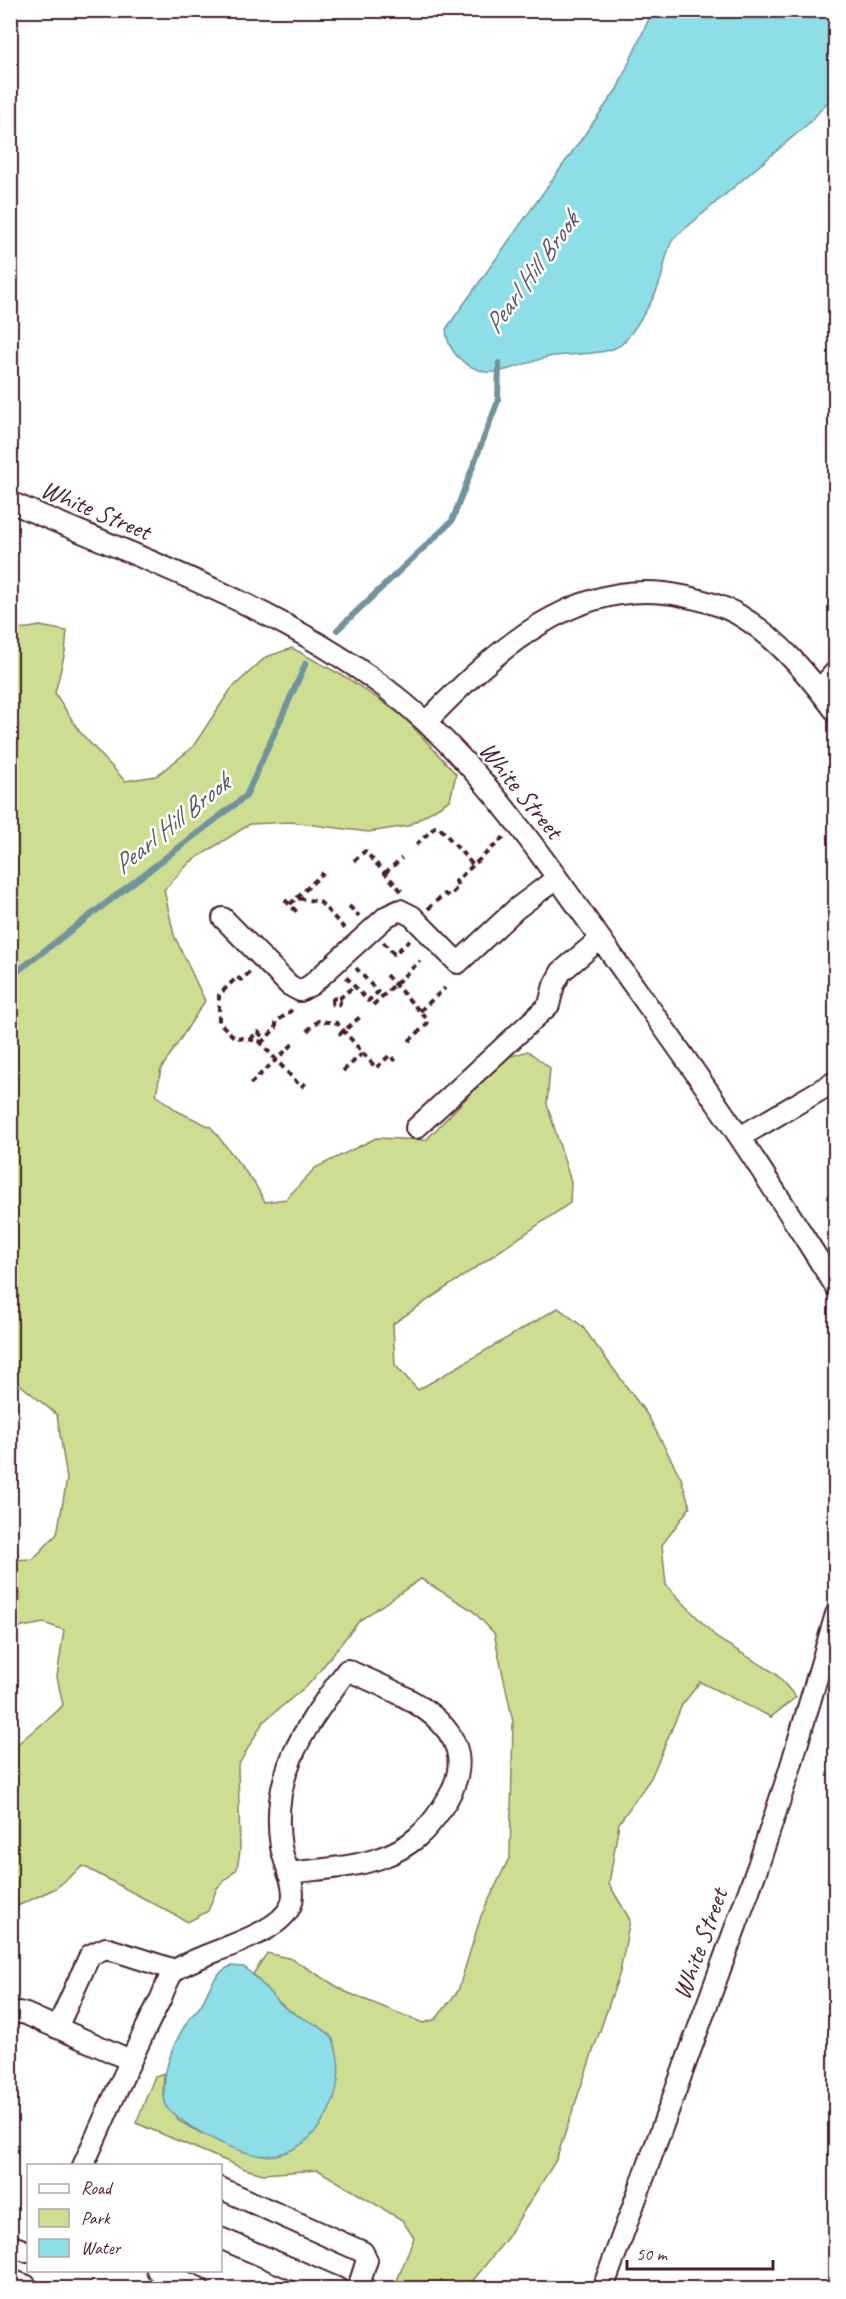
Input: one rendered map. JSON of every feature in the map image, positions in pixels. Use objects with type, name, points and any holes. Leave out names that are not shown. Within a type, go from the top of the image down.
[{"type":"main road","points":[[10,2283],[24,2289]]},
{"type":"street","name":"White Street","points":[[10,502],[233,598],[260,612],[342,658],[426,722],[462,758],[517,824],[557,878],[740,1137],[836,1287]]},
{"type":"street","points":[[426,722],[472,676],[534,627],[568,608],[604,595],[644,591],[707,602],[738,615],[763,632],[789,656],[836,712]]},
{"type":"street","points":[[819,690],[836,671]]},
{"type":"street","points":[[223,918],[289,985],[300,991],[311,985],[394,912],[406,912],[421,921],[458,963],[516,909],[557,878]]},
{"type":"street","points":[[416,1128],[549,1005],[554,985],[561,972],[600,939]]},
{"type":"street","points":[[740,1137],[836,1081]]},
{"type":"street","name":"White Street","points":[[603,2289],[758,1866],[789,1772],[836,1614]]},
{"type":"street","points":[[84,2164],[130,2061],[175,1970],[262,1931],[283,1916],[291,1904],[277,1811],[284,1775],[298,1743],[347,1670],[423,1706],[441,1722],[456,1745],[459,1769],[448,1798],[426,1831],[406,1847],[382,1857],[288,1874]]},
{"type":"street","points":[[57,2028],[90,1955],[99,1949],[106,1948],[175,1970]]},
{"type":"street","points":[[10,2016],[18,2012],[26,2014],[130,2061]]},
{"type":"street","points":[[222,2189],[363,2252],[368,2260],[358,2289]]},
{"type":"street","points":[[222,2239],[337,2289]]},
{"type":"street","points":[[10,2245],[27,2252]]},
{"type":"street","points":[[159,2272],[199,2289]]},
{"type":"path","points":[[378,937],[394,954],[444,894],[449,896],[458,887],[456,881],[517,824]]},
{"type":"path","points":[[416,845],[435,827],[440,828],[473,865]]},
{"type":"path","points":[[354,861],[365,851],[385,873],[421,921]]},
{"type":"path","points":[[385,873],[402,858]]},
{"type":"path","points":[[290,904],[323,873]]},
{"type":"path","points":[[297,898],[320,902],[358,943]]},
{"type":"path","points":[[285,900],[298,913]]},
{"type":"path","points":[[264,959],[241,980],[237,976],[219,995],[219,1022],[234,1038],[263,1041],[276,1028],[276,1022],[292,1010]]},
{"type":"path","points":[[373,1005],[420,961]]},
{"type":"path","points":[[340,971],[368,1001],[378,992],[350,962]]},
{"type":"path","points":[[386,975],[427,1019],[427,1024],[409,1041]]},
{"type":"path","points":[[339,999],[354,986]]},
{"type":"path","points":[[420,1011],[445,988]]},
{"type":"path","points":[[373,996],[377,1000]]},
{"type":"path","points":[[339,1035],[360,1017]]},
{"type":"path","points":[[307,1031],[318,1021],[337,1023],[376,1068],[390,1055],[394,1060],[398,1056]]},
{"type":"path","points":[[250,1040],[258,1032],[276,1060],[301,1087],[309,1080]]},
{"type":"path","points":[[250,1084],[292,1044]]},
{"type":"path","points":[[343,1071],[363,1053]]},
{"type":"green space","points":[[40,626],[67,631],[65,652],[55,693],[79,731],[125,781],[156,776],[192,748],[231,689],[266,657],[292,648],[347,678],[403,716],[456,774],[450,800],[408,826],[368,832],[291,822],[250,824],[190,862],[164,890],[174,935],[205,1001],[161,1069],[156,1095],[179,1112],[211,1127],[255,1184],[265,1202],[286,1199],[315,1168],[376,1138],[426,1140],[505,1058],[528,1051],[550,1068],[547,1104],[571,1182],[570,1203],[393,1324],[395,1365],[418,1390],[558,1308],[582,1326],[648,1416],[681,1478],[690,1507],[662,1545],[666,1585],[718,1639],[775,1673],[796,1697],[771,1717],[700,1682],[682,1705],[651,1778],[619,1823],[609,1884],[630,1920],[620,1972],[556,2160],[507,2238],[467,2288],[394,2288],[414,2238],[402,2220],[318,2170],[263,2174],[245,2169],[136,2123],[155,2076],[164,2073],[163,2094],[179,2121],[201,2133],[264,2156],[337,2085],[336,2052],[328,2034],[282,2005],[253,1974],[267,1953],[292,1959],[346,1992],[423,2023],[436,2019],[458,1991],[481,1916],[510,1856],[513,1722],[494,1633],[472,1610],[421,1579],[359,1621],[310,1683],[263,1722],[238,1766],[240,1851],[237,1869],[217,1888],[208,1911],[188,1922],[83,1866],[56,1888],[11,1909],[11,1751],[63,1705],[57,1677],[64,1630],[44,1623],[11,1629],[11,1621],[21,1598],[14,1573],[11,1572],[11,1560],[33,1559],[57,1534],[67,1479],[57,1415],[11,1377],[11,631]]},
{"type":"water","points":[[653,10],[835,11],[835,94],[808,124],[673,239],[656,293],[633,331],[618,347],[588,354],[548,357],[499,371],[478,370],[464,362],[453,351],[446,329],[617,89]]},
{"type":"water","points":[[231,1966],[244,1967],[283,2006],[327,2032],[336,2049],[338,2075],[336,2090],[324,2119],[304,2142],[276,2155],[263,2156],[233,2148],[187,2124],[166,2107],[164,2084],[168,2061],[177,2039],[201,2005],[216,1977]]},
{"type":"waterway","name":"Pearl Hill Brook","points":[[337,630],[452,521],[498,401],[499,363]]},
{"type":"waterway","name":"Pearl Hill Brook","points":[[10,977],[246,796],[306,663]]}]
